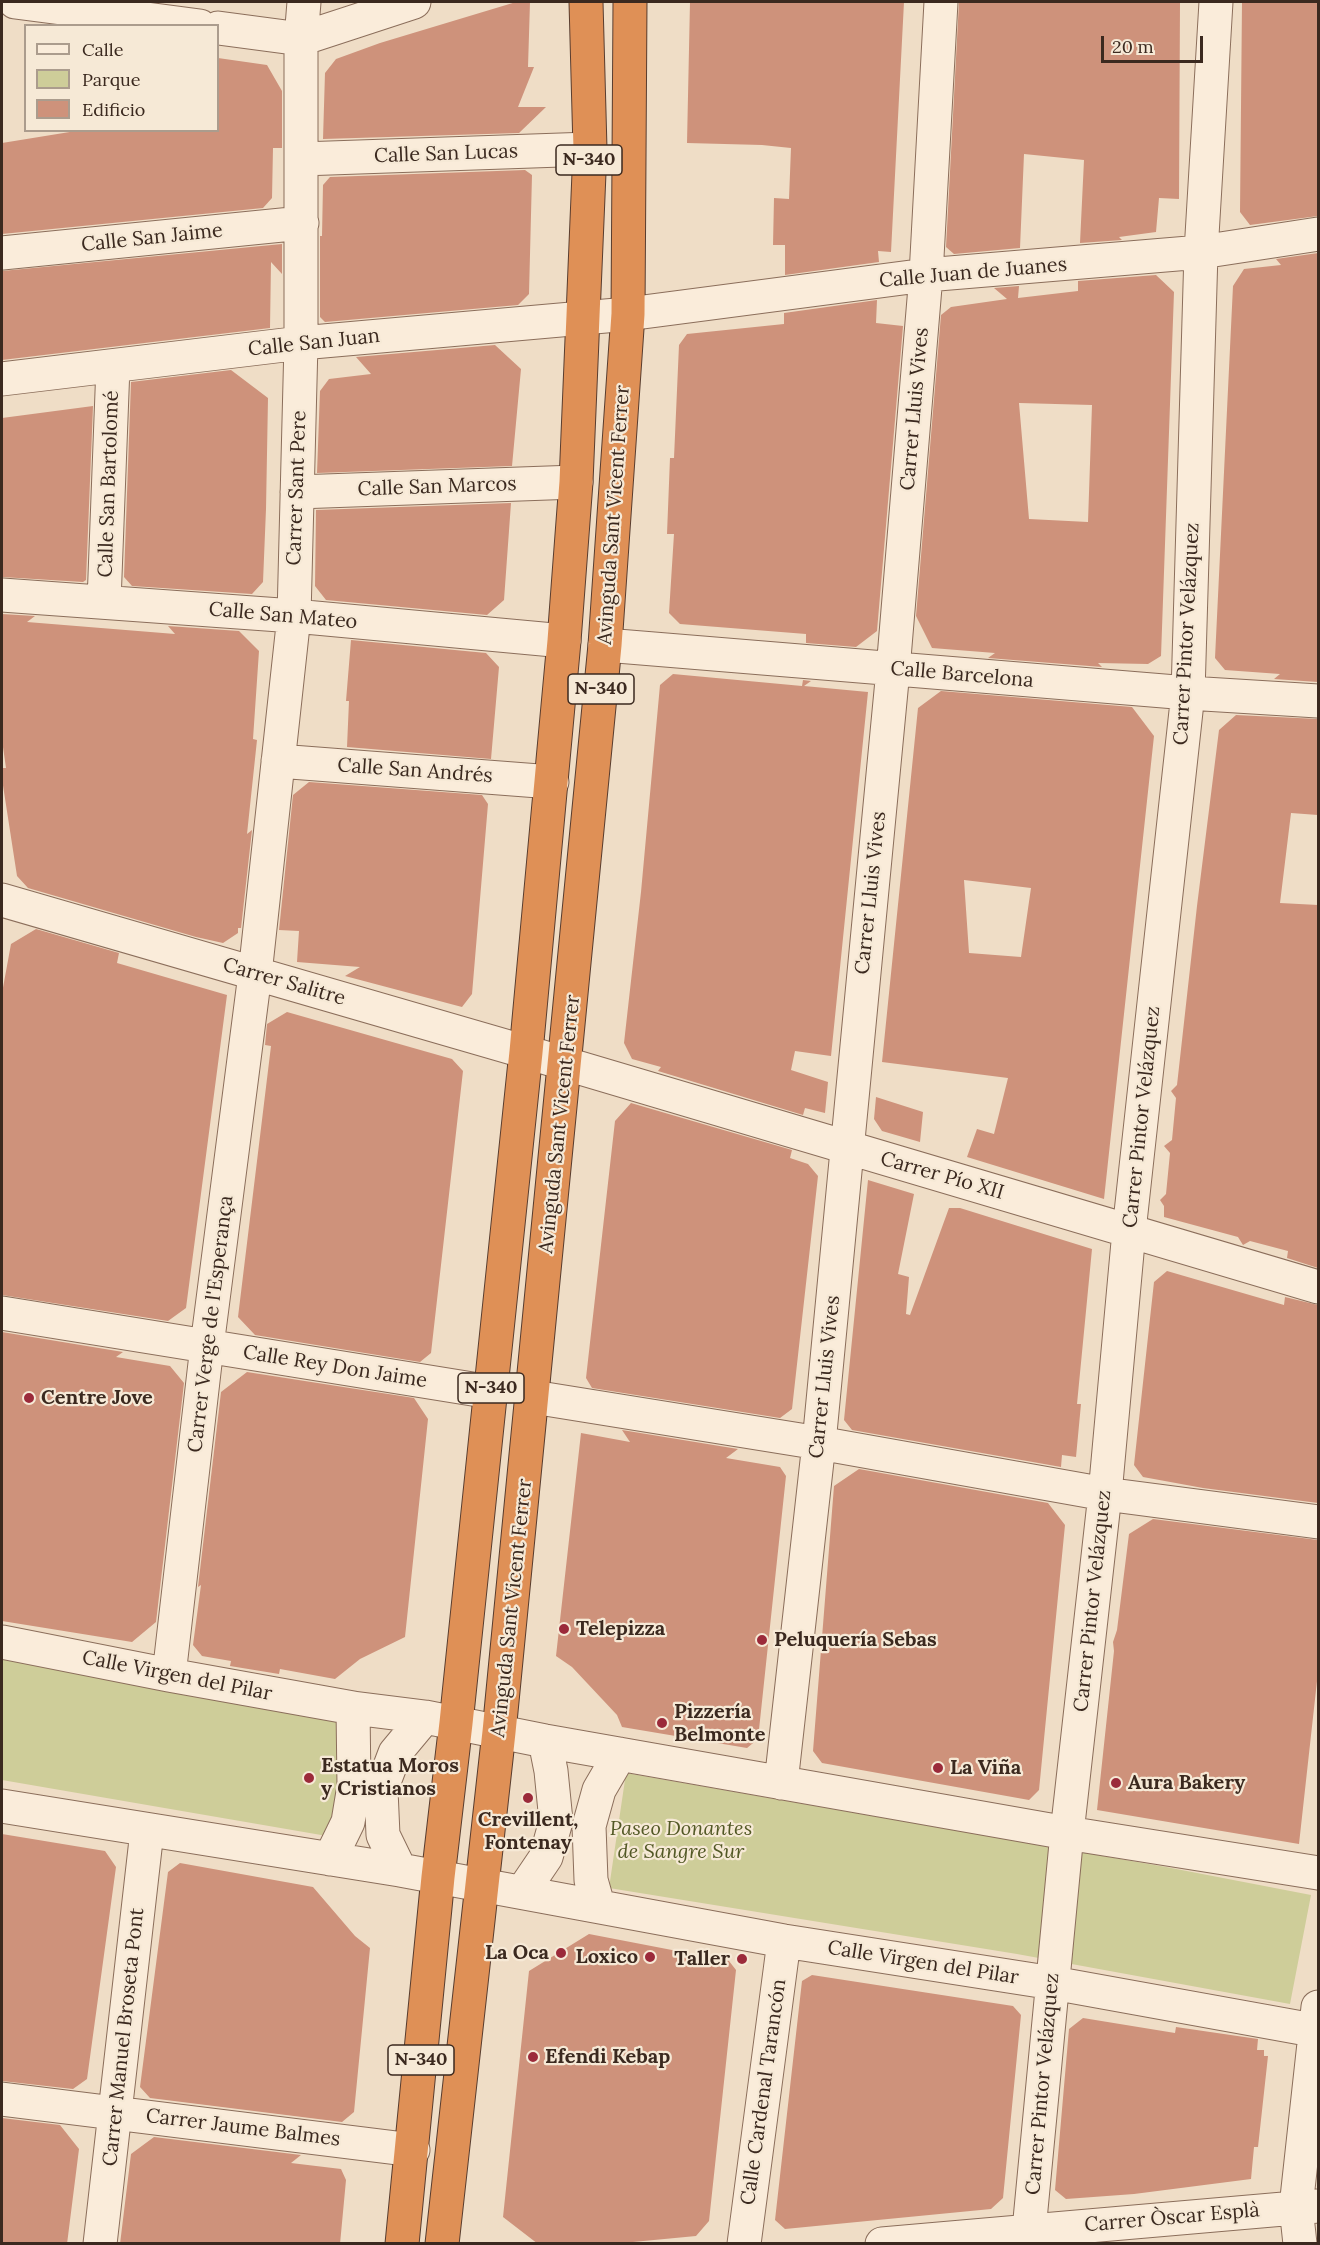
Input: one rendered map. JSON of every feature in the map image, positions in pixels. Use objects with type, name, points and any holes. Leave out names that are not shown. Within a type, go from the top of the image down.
[{"type":"highway","name":"Avinguda Sant Vicent Ferrer","points":[[402,2244],[438,1877],[441,1720],[491,1392],[526,1052],[564,641],[576,482],[590,149],[586,2]]},
{"type":"highway","name":"Avinguda Sant Vicent Ferrer","points":[[442,2244],[500,1732],[605,645],[628,314],[630,2]]},
{"type":"street","points":[[15,2],[185,24]]},
{"type":"street","name":"Carrer Sant Pere","points":[[255,974],[294,616],[301,343],[301,39],[304,2]]},
{"type":"street","points":[[219,28],[301,39],[414,2]]},
{"type":"street","name":"Carrer Lluis Vives","points":[[781,1783],[819,1443],[893,670],[926,275],[941,2]]},
{"type":"street","name":"Carrer Pintor Velázquez","points":[[1029,2230],[1067,1833],[1105,1494],[1130,1231],[1188,693],[1201,252],[1216,2]]},
{"type":"street","name":"Calle San Lucas","points":[[301,159],[590,149]]},
{"type":"street","name":"Calle San Jaime","points":[[2,253],[302,224]]},
{"type":"street","name":"Calle Juan de Juanes","points":[[628,314],[926,275],[1201,252],[1318,234]]},
{"type":"street","name":"Calle San Juan","points":[[2,379],[301,343],[628,314]]},
{"type":"street","name":"Calle San Bartolomé","points":[[104,602],[113,366]]},
{"type":"street","name":"Calle San Marcos","points":[[297,492],[576,482]]},
{"type":"street","name":"Calle San Mateo","points":[[2,595],[294,616],[564,641]]},
{"type":"street","name":"Calle Barcelona","points":[[605,645],[893,670],[1318,701]]},
{"type":"street","name":"Calle San Andrés","points":[[278,761],[552,782]]},
{"type":"street","name":"Carrer Salitre","points":[[2,900],[566,1064]]},
{"type":"street","name":"Carrer Verge de l'Esperança","points":[[169,1675],[207,1346],[255,974]]},
{"type":"street","name":"Carrer Pío XII","points":[[566,1064],[1318,1287]]},
{"type":"street","name":"Calle Rey Don Jaime","points":[[2,1313],[491,1392]]},
{"type":"street","points":[[533,1397],[819,1443],[1105,1494],[1318,1522]]},
{"type":"street","name":"Calle Virgen del Pilar","points":[[2,1642],[353,1708],[441,1720],[545,1741],[1067,1833],[1318,1873]]},
{"type":"street","points":[[330,1859],[348,1822],[354,1786],[353,1708]]},
{"type":"street","points":[[400,1870],[383,1835],[381,1790],[395,1753],[441,1720]]},
{"type":"street","points":[[523,1891],[546,1857],[556,1821],[551,1771],[545,1741]]},
{"type":"street","points":[[598,1905],[591,1880],[589,1826],[599,1790],[620,1754]]},
{"type":"street","name":"Calle Virgen del Pilar","points":[[2,1806],[523,1891],[784,1941],[1318,2025]]},
{"type":"street","name":"Carrer Manuel Broseta Pont","points":[[100,2244],[147,1831]]},
{"type":"street","name":"Calle Cardenal Tarancón","points":[[744,2244],[784,1941]]},
{"type":"street","points":[[1299,2244],[1307,2207],[1318,2025]]},
{"type":"street","name":"Carrer Jaume Balmes","points":[[2,2099],[413,2150]]},
{"type":"street","name":"Carrer Òscar Esplà","points":[[882,2244],[1307,2207]]},
{"type":"green space","points":[[2,1655],[348,1717],[339,1784],[327,1836],[2,1780]]},
{"type":"green space","name":"Paseo Donantes de Sangre Sur","points":[[626,1773],[1166,1867],[1311,1895],[1290,2004],[1017,1954],[609,1888]]},
{"type":"building","points":[[516,2],[530,2],[528,67],[534,67],[518,107],[546,107],[519,133],[323,139],[325,73],[336,59],[380,43]]},
{"type":"building","points":[[690,2],[904,2],[891,252],[878,251],[879,262],[785,275],[785,245],[773,245],[774,198],[789,199],[791,148],[687,143]]},
{"type":"building","points":[[959,2],[1180,2],[1179,199],[1159,198],[1156,232],[1119,237],[1122,240],[1080,243],[1084,160],[1024,154],[1020,248],[954,254],[946,247]]},
{"type":"building","points":[[1242,2],[1318,2],[1318,216],[1250,225],[1240,212]]},
{"type":"building","points":[[219,58],[267,65],[282,91],[282,148],[273,148],[272,198],[263,208],[2,234],[2,143],[70,132],[219,132]]},
{"type":"building","points":[[525,170],[532,175],[529,294],[518,305],[325,322],[320,317],[320,236],[322,236],[323,185],[330,177]]},
{"type":"building","points":[[282,244],[282,274],[271,262],[270,328],[2,360],[2,271]]},
{"type":"building","points":[[1318,253],[1318,682],[1274,679],[1280,674],[1225,670],[1215,658],[1233,286],[1244,269],[1281,265],[1276,259]]},
{"type":"building","points":[[1156,275],[1174,292],[1161,656],[1148,664],[1098,663],[1102,667],[988,658],[995,653],[932,648],[916,616],[941,315],[951,307],[1007,299],[994,288],[1019,286],[1018,298],[1078,291],[1078,281]],"holes":[[[1019,403],[1092,405],[1088,522],[1029,519]]]},
{"type":"building","points":[[877,300],[876,323],[903,326],[877,631],[856,647],[806,643],[806,634],[680,624],[669,613],[674,534],[667,534],[670,458],[674,458],[679,345],[687,334],[784,324],[784,313]]},
{"type":"building","points":[[495,345],[521,369],[512,466],[317,473],[320,391],[329,379],[371,374],[356,357]]},
{"type":"building","points":[[231,370],[268,398],[263,582],[252,594],[132,586],[124,577],[131,382]]},
{"type":"building","points":[[93,406],[86,580],[83,582],[2,577],[2,418]]},
{"type":"building","points":[[511,503],[504,600],[487,615],[326,600],[315,586],[316,510]]},
{"type":"building","points":[[2,614],[35,616],[27,622],[175,634],[168,626],[239,631],[259,651],[253,739],[257,740],[247,834],[252,830],[241,928],[238,928],[238,933],[223,943],[196,937],[28,888],[17,876],[2,779],[2,768],[6,768],[2,740]]},
{"type":"building","points":[[351,640],[486,653],[499,667],[491,759],[347,747],[349,701],[346,701]]},
{"type":"building","points":[[673,674],[802,686],[803,680],[811,681],[804,686],[868,692],[831,1056],[795,1051],[791,1070],[828,1082],[825,1113],[805,1108],[803,1115],[658,1071],[661,1067],[632,1059],[624,1043],[641,892],[660,685]]},
{"type":"building","points":[[941,691],[1132,707],[1154,736],[1104,1199],[967,1157],[977,1129],[994,1134],[1008,1078],[882,1062],[918,708]],"holes":[[[964,880],[1031,888],[1021,957],[969,953]]]},
{"type":"building","points":[[1236,715],[1318,719],[1318,815],[1291,813],[1280,903],[1318,905],[1318,1268],[1287,1258],[1288,1251],[1250,1241],[1243,1245],[1238,1237],[1164,1217],[1164,1206],[1160,1200],[1166,1194],[1170,1153],[1164,1146],[1172,1140],[1176,1098],[1171,1091],[1177,1085],[1219,730]]},
{"type":"building","points":[[309,782],[482,795],[488,804],[472,994],[462,1007],[345,976],[360,967],[297,962],[299,931],[279,930],[293,795]]},
{"type":"building","points":[[36,929],[119,953],[117,963],[227,995],[186,1308],[168,1321],[2,1295],[2,993],[11,944]]},
{"type":"building","points":[[287,1012],[452,1059],[463,1071],[431,1353],[420,1362],[255,1335],[238,1317],[271,1046],[265,1045],[267,1024]]},
{"type":"building","points":[[876,1097],[923,1112],[920,1142],[882,1131],[874,1119]]},
{"type":"building","points":[[631,1103],[792,1150],[790,1158],[808,1164],[818,1176],[792,1409],[780,1418],[592,1388],[586,1378],[615,1121]]},
{"type":"building","points":[[868,1180],[914,1194],[898,1274],[909,1277],[906,1314],[910,1315],[949,1208],[960,1208],[1092,1249],[1077,1404],[1081,1404],[1076,1457],[1062,1455],[1061,1467],[852,1430],[844,1420]]},
{"type":"building","points":[[1167,1271],[1284,1305],[1285,1297],[1318,1305],[1318,1503],[1203,1488],[1143,1477],[1134,1465],[1154,1282]]},
{"type":"building","points":[[2,1332],[123,1352],[116,1357],[170,1366],[184,1383],[156,1622],[132,1642],[2,1621]]},
{"type":"building","points":[[247,1372],[414,1398],[428,1419],[405,1637],[360,1659],[335,1679],[280,1669],[279,1674],[230,1666],[231,1661],[202,1656],[193,1645],[221,1392]]},
{"type":"building","points":[[622,1430],[738,1449],[726,1458],[780,1467],[786,1476],[758,1739],[747,1748],[622,1727],[617,1715],[572,1667],[556,1656],[581,1433],[630,1442]]},
{"type":"building","points":[[859,1469],[1048,1503],[1065,1525],[1039,1790],[1029,1800],[822,1763],[813,1751],[834,1486]]},
{"type":"building","points":[[1153,1519],[1318,1540],[1318,1672],[1299,1844],[1097,1810],[1114,1651],[1113,1642],[1117,1630],[1129,1534]]},
{"type":"building","points":[[2,1834],[105,1851],[116,1867],[87,2079],[73,2089],[2,2081]]},
{"type":"building","points":[[180,1863],[313,1887],[355,1936],[370,1948],[354,2112],[342,2122],[150,2098],[140,2087],[168,1872]]},
{"type":"building","points":[[589,1934],[729,1961],[736,1970],[709,2221],[696,2236],[612,2244],[538,2244],[503,2217],[529,1971]]},
{"type":"building","points":[[812,1975],[1013,2006],[1021,2015],[1003,2198],[991,2209],[785,2229],[775,2220],[802,1981]]},
{"type":"building","points":[[1083,2018],[1175,2033],[1176,2027],[1258,2039],[1257,2050],[1264,2050],[1264,2056],[1268,2056],[1258,2147],[1254,2147],[1251,2179],[1134,2194],[1066,2199],[1055,2190],[1069,2029]]},
{"type":"building","points":[[2,2118],[60,2125],[79,2149],[67,2244],[2,2244]]},
{"type":"building","points":[[154,2137],[301,2155],[291,2163],[341,2169],[346,2180],[340,2244],[120,2244],[131,2154]]},
{"type":"place","name":"Centre Jove","points":[[29,1398]]},
{"type":"place","name":"Telepizza","points":[[564,1629]]},
{"type":"place","name":"Peluquería Sebas","points":[[762,1640]]},
{"type":"place","name":"Pizzería Belmonte","points":[[662,1723]]},
{"type":"place","name":"La Viña","points":[[938,1768]]},
{"type":"place","name":"Estatua Moros y Cristianos","points":[[309,1778]]},
{"type":"place","name":"Aura Bakery","points":[[1116,1783]]},
{"type":"place","name":"Crevillent, Fontenay","points":[[528,1798]]},
{"type":"place","name":"La Oca","points":[[561,1953]]},
{"type":"place","name":"Loxico","points":[[650,1957]]},
{"type":"place","name":"Taller","points":[[742,1959]]},
{"type":"place","name":"Efendi Kebap","points":[[533,2057]]}]
